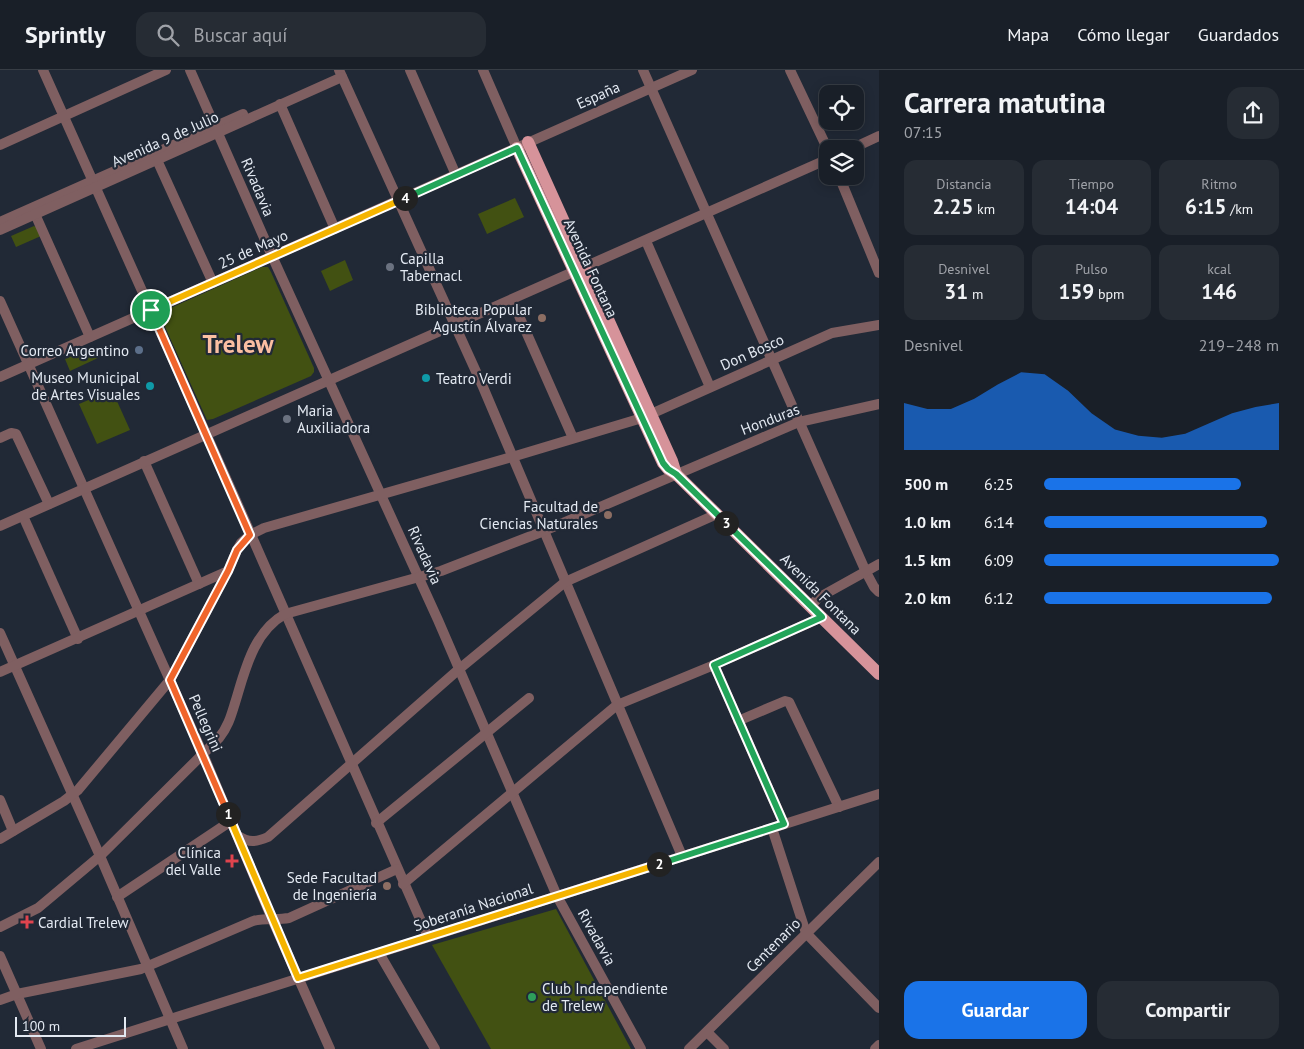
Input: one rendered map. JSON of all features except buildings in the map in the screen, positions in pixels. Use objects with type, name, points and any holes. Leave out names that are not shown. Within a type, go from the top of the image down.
[{"type":"main road","name":"Avenida Fontana","points":[[523,145],[646,416],[663,463],[879,674]]},
{"type":"street","points":[[44,70],[428,937]]},
{"type":"street","points":[[0,144],[166,70]]},
{"type":"street","name":"Rivadavia","points":[[190,70],[328,380],[382,494],[557,896],[641,1049]]},
{"type":"street","points":[[410,70],[456,175]]},
{"type":"street","name":"Avenida Fontana","points":[[483,70],[523,145]]},
{"type":"street","points":[[643,70],[866,572],[879,592]]},
{"type":"street","name":"España","points":[[523,145],[692,70]]},
{"type":"street","points":[[790,70],[823,140]]},
{"type":"street","points":[[341,72],[483,387],[682,856]]},
{"type":"street","name":"Avenida 9 de Julio","points":[[0,222],[217,129],[341,72]]},
{"type":"street","name":"Avenida 9 de Julio","points":[[0,230],[94,183],[157,160],[217,129],[280,104],[341,72]]},
{"type":"street","points":[[280,104],[335,228]]},
{"type":"street","points":[[864,143],[879,136]]},
{"type":"street","name":"25 de Mayo","points":[[0,377],[523,145]]},
{"type":"street","points":[[157,160],[213,283]]},
{"type":"street","points":[[0,526],[819,163]]},
{"type":"street","points":[[843,185],[879,273]]},
{"type":"street","points":[[35,214],[90,337]]},
{"type":"street","points":[[646,241],[710,387]]},
{"type":"street","points":[[512,300],[573,438]]},
{"type":"street","name":"Pellegrini","points":[[0,301],[203,754],[272,919],[330,1049]]},
{"type":"street","name":"Don Bosco","points":[[250,535],[264,528],[512,457],[646,416],[832,333],[879,325]]},
{"type":"street","name":"Honduras","points":[[285,614],[419,578],[544,531],[799,422],[879,404]]},
{"type":"street","points":[[0,438],[14,433],[18,436],[49,504]]},
{"type":"street","points":[[144,462],[199,584]]},
{"type":"street","points":[[238,836],[246,842],[268,837],[458,670],[565,582],[717,514]]},
{"type":"street","points":[[23,516],[78,639]]},
{"type":"street","points":[[0,839],[72,795],[170,680],[228,571],[237,550],[250,535]]},
{"type":"street","points":[[811,606],[818,598],[879,564]]},
{"type":"street","points":[[0,672],[228,571]]},
{"type":"street","points":[[0,927],[38,908],[100,856],[225,730],[246,666],[257,641],[268,626],[285,614]]},
{"type":"street","points":[[403,884],[617,705],[714,665],[822,617]]},
{"type":"street","points":[[0,633],[100,856],[183,1049]]},
{"type":"street","points":[[714,665],[784,824]]},
{"type":"street","points":[[376,823],[528,698]]},
{"type":"street","points":[[738,721],[785,701],[789,702],[839,807]]},
{"type":"street","name":"Soberanía Nacional","points":[[76,1049],[879,794]]},
{"type":"street","points":[[0,800],[13,831]]},
{"type":"street","points":[[117,897],[231,821]]},
{"type":"street","points":[[772,828],[806,933],[879,1008]]},
{"type":"street","name":"Centenario","points":[[689,1049],[879,862]]},
{"type":"street","points":[[0,1000],[17,994],[148,967],[253,921],[264,918],[289,918],[397,869]]},
{"type":"street","points":[[379,953],[435,1049]]},
{"type":"street","points":[[0,956],[41,1049]]},
{"type":"street","points":[[707,1032],[724,1049]]},
{"type":"street","points":[[875,1049],[879,1045]]},
{"type":"green space","points":[[515,198],[524,217],[487,234],[478,214]]},
{"type":"green space","points":[[34,226],[38,228],[41,236],[16,247],[11,236]]},
{"type":"green space","points":[[345,260],[353,280],[330,291],[321,271]]},
{"type":"green space","points":[[262,267],[268,267],[271,272],[314,368],[314,372],[311,376],[207,420],[161,318],[161,314]]},
{"type":"green space","points":[[93,347],[98,358],[70,371],[65,359]]},
{"type":"green space","points":[[112,390],[130,430],[97,444],[79,404]]},
{"type":"green space","name":"Club Independiente de Trelew","points":[[556,909],[631,1049],[491,1049],[432,945]]},
{"type":"place","name":"Capilla Tabernacl","points":[[390,267]]},
{"type":"place","name":"Biblioteca Popular Agustín Álvarez","points":[[542,318]]},
{"type":"place","name":"Correo Argentino","points":[[139,350]]},
{"type":"place","name":"Teatro Verdi","points":[[426,378]]},
{"type":"place","name":"Museo Municipal de Artes Visuales","points":[[150,386]]},
{"type":"place","name":"Maria Auxiliadora","points":[[287,419]]},
{"type":"place","name":"Facultad de Ciencias Naturales","points":[[608,515]]},
{"type":"place","name":"Clínica del Valle","points":[[232,861]]},
{"type":"place","name":"Sede Facultad de Ingeniería","points":[[387,886]]},
{"type":"place","name":"Cardial Trelew","points":[[27,922]]},
{"type":"place","name":"Club Independiente de Trelew","points":[[532,997]]},
{"type":"district","name":"Trelew","points":[[238,344]]},
{"type":"route","points":[[517,148],[663,463],[822,617],[714,665],[784,824],[298,978],[170,680],[228,571],[237,550],[241,543],[250,535],[151,310],[517,148]]}]
